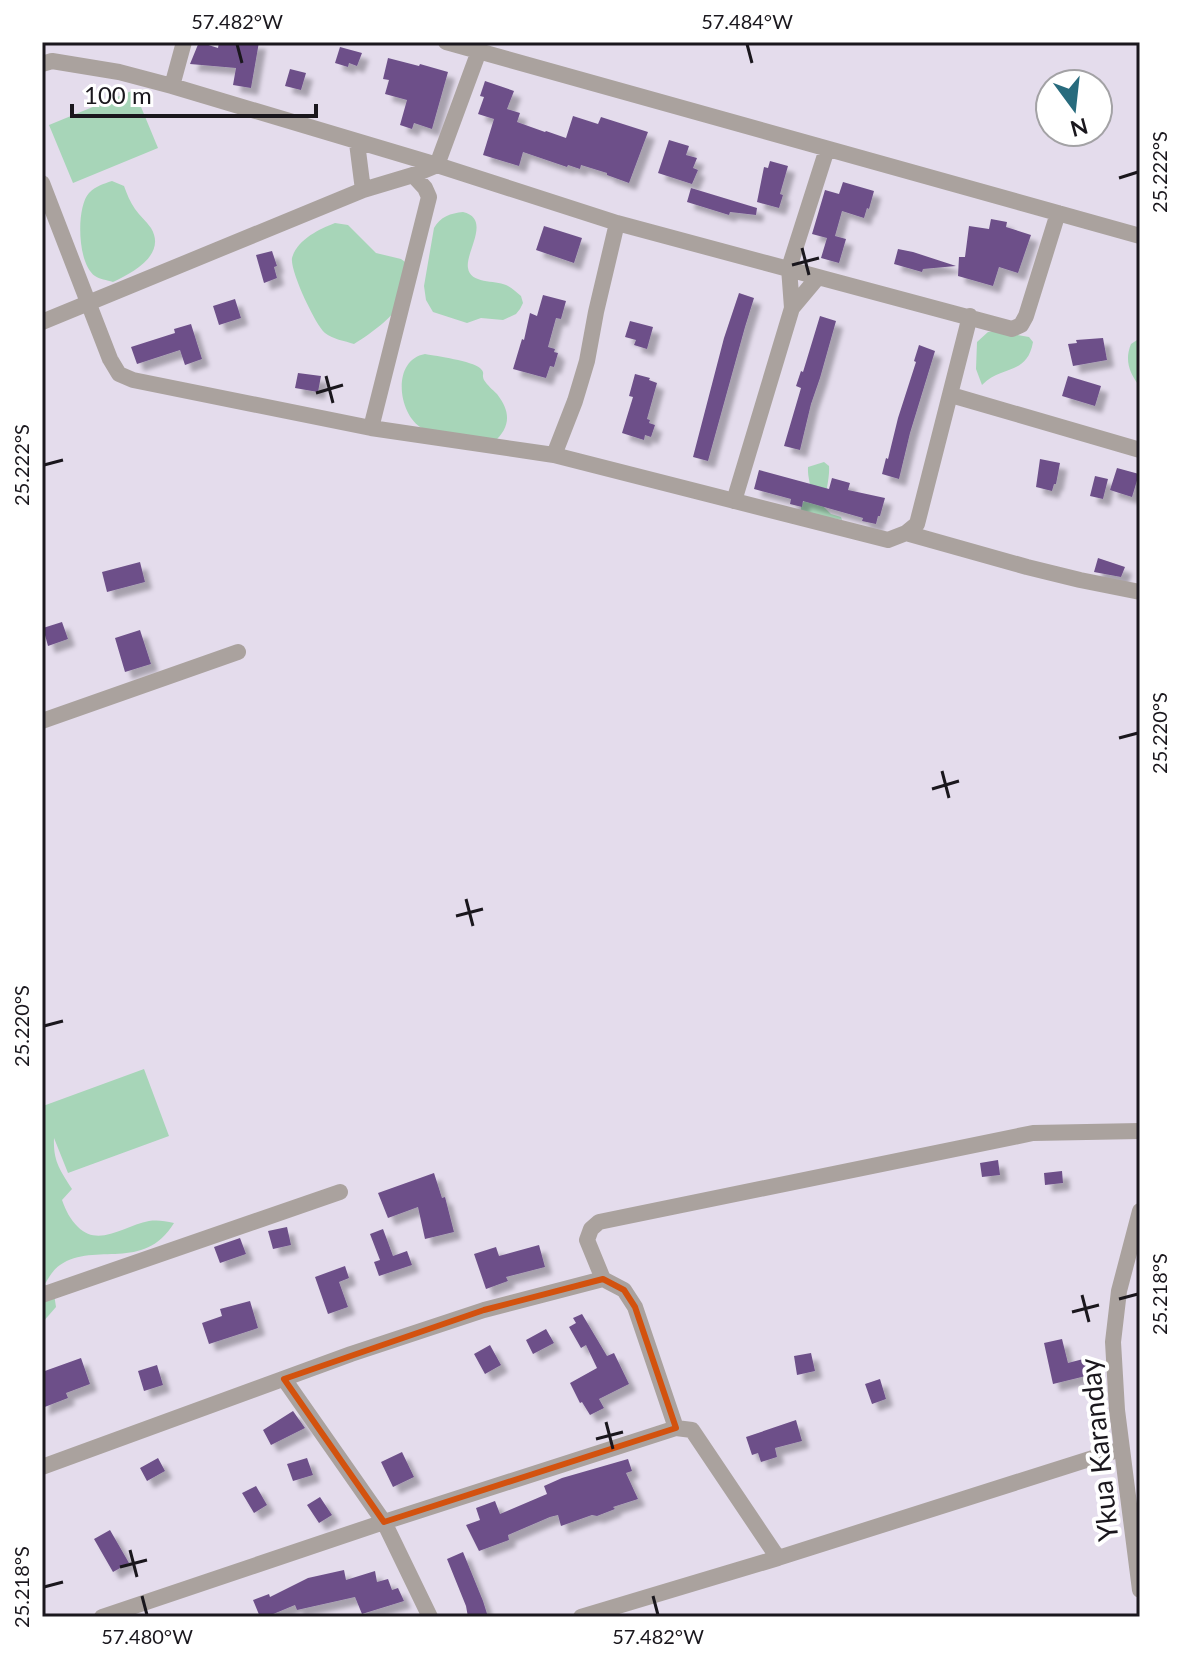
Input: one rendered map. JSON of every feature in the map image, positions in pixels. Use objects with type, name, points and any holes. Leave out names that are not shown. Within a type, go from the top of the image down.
[{"type":"street","points":[[172,86],[184,42]]},
{"type":"street","points":[[446,42],[1140,236]]},
{"type":"street","points":[[42,322],[363,190],[437,165],[479,51]]},
{"type":"street","points":[[45,58],[172,86],[437,165],[617,223],[1012,329],[1021,325],[1026,316],[1058,213]]},
{"type":"street","points":[[357,143],[363,190]]},
{"type":"street","points":[[734,501],[792,308],[789,268],[827,149]]},
{"type":"street","points":[[371,428],[429,197],[413,175]]},
{"type":"street","points":[[42,183],[110,359],[119,374],[133,380],[371,428],[554,455],[888,540],[906,533],[917,524],[970,316]]},
{"type":"street","points":[[554,455],[587,361],[617,223]]},
{"type":"street","points":[[792,308],[818,277]]},
{"type":"street","points":[[951,395],[1140,450]]},
{"type":"street","points":[[906,533],[1041,570],[1140,592]]},
{"type":"street","points":[[42,721],[238,652]]},
{"type":"street","points":[[676,1428],[635,1307],[624,1290],[603,1279],[587,1240],[591,1229],[599,1222],[1033,1133],[1140,1131]]},
{"type":"street","points":[[42,1295],[340,1192]]},
{"type":"street","name":"Ykua Karanday","points":[[1140,1211],[1119,1291],[1113,1342],[1121,1449],[1140,1590]]},
{"type":"street","points":[[42,1467],[351,1354],[484,1310],[603,1279]]},
{"type":"street","points":[[284,1379],[384,1522],[430,1617]]},
{"type":"street","points":[[102,1617],[676,1428],[692,1430],[778,1558]]},
{"type":"street","points":[[581,1617],[1121,1449]]},
{"type":"highlighted area","points":[[603,1279],[624,1290],[635,1307],[676,1428],[384,1522],[284,1379],[484,1310]]},
{"type":"green space","points":[[134,90],[158,148],[73,183],[49,125]]},
{"type":"green space","points":[[112,181],[124,186],[133,206],[155,238],[151,255],[145,262],[113,282],[97,277],[89,270],[80,235],[82,210],[89,193]]},
{"type":"green space","points":[[463,212],[476,221],[477,229],[468,261],[470,273],[478,279],[506,285],[521,296],[523,303],[520,309],[503,320],[481,318],[467,323],[433,312],[426,300],[424,286],[434,228],[446,216]]},
{"type":"green space","points":[[335,223],[348,225],[376,253],[401,259],[412,267],[407,293],[398,308],[354,344],[331,337],[321,328],[304,297],[292,265],[295,252],[304,241]]},
{"type":"green space","points":[[988,332],[1029,337],[1033,342],[1025,360],[982,385],[976,369],[977,342]]},
{"type":"green space","points":[[1140,338],[1140,387],[1131,372],[1128,356],[1131,344]]},
{"type":"green space","points":[[425,354],[462,361],[482,370],[484,380],[502,401],[507,413],[506,425],[493,443],[422,428],[414,421],[403,400],[403,377],[414,358]]},
{"type":"green space","points":[[824,462],[829,470],[824,507],[842,520],[801,512],[801,505],[810,490],[808,467]]},
{"type":"green space","points":[[144,1069],[169,1136],[68,1173],[54,1138],[58,1165],[72,1189],[62,1200],[75,1224],[86,1233],[95,1235],[149,1221],[174,1223],[162,1238],[148,1247],[134,1252],[74,1258],[60,1265],[45,1284],[54,1294],[56,1307],[42,1323],[43,1106]]},
{"type":"building","points":[[199,42],[218,48],[219,42],[259,42],[251,88],[233,85],[236,68],[190,64]]},
{"type":"building","points":[[340,47],[362,53],[357,66],[335,63]]},
{"type":"building","points":[[388,58],[448,72],[432,129],[414,123],[412,129],[400,125],[407,100],[385,94],[389,80],[383,79]]},
{"type":"building","points":[[290,69],[306,73],[301,90],[285,86]]},
{"type":"building","points":[[485,81],[514,91],[507,109],[520,113],[517,122],[545,132],[566,138],[573,116],[598,124],[601,117],[648,132],[629,183],[581,165],[580,169],[567,167],[523,152],[519,166],[483,155],[494,119],[478,114]]},
{"type":"building","points":[[669,140],[689,146],[686,155],[697,158],[693,168],[698,170],[692,184],[658,173]]},
{"type":"building","points":[[770,161],[788,166],[779,208],[757,202],[764,167],[768,168]]},
{"type":"building","points":[[843,182],[874,191],[864,218],[842,211],[835,236],[846,239],[839,263],[821,258],[827,238],[812,234],[825,190],[839,194]]},
{"type":"building","points":[[691,188],[757,208],[756,215],[730,212],[729,215],[687,202]]},
{"type":"building","points":[[991,219],[1007,222],[1006,227],[1031,235],[1018,273],[999,267],[993,286],[958,276],[959,257],[965,257],[969,226],[989,229]]},
{"type":"building","points":[[544,226],[582,238],[574,263],[536,250]]},
{"type":"building","points":[[898,249],[956,266],[923,269],[922,272],[894,264]]},
{"type":"building","points":[[272,251],[277,278],[264,283],[256,255]]},
{"type":"building","points":[[739,293],[754,298],[708,461],[693,457]]},
{"type":"building","points":[[543,295],[566,301],[561,319],[556,318],[548,347],[558,353],[554,367],[550,366],[546,378],[513,369],[530,313],[537,316]]},
{"type":"building","points":[[235,299],[241,318],[219,325],[213,306]]},
{"type":"building","points":[[820,316],[836,321],[800,450],[784,446],[801,388],[796,386]]},
{"type":"building","points":[[630,321],[653,327],[647,349],[634,345],[636,340],[625,337]]},
{"type":"building","points":[[191,324],[202,359],[185,365],[180,350],[137,364],[131,347],[175,333],[174,329]]},
{"type":"building","points":[[1103,338],[1107,360],[1073,366],[1068,344],[1077,343],[1076,340]]},
{"type":"building","points":[[919,345],[935,351],[899,479],[882,474]]},
{"type":"building","points":[[298,373],[321,376],[318,392],[295,388]]},
{"type":"building","points":[[635,374],[657,383],[647,419],[655,425],[651,437],[645,435],[644,440],[622,433],[633,397],[629,396]]},
{"type":"building","points":[[1068,376],[1101,386],[1095,406],[1062,396]]},
{"type":"building","points":[[1040,459],[1060,463],[1052,491],[1036,487]]},
{"type":"building","points":[[1117,468],[1139,474],[1132,497],[1110,490]]},
{"type":"building","points":[[759,470],[829,489],[832,478],[850,483],[848,490],[885,498],[880,516],[876,524],[803,501],[802,507],[790,504],[791,499],[754,489]]},
{"type":"building","points":[[1095,476],[1108,479],[1103,499],[1090,496]]},
{"type":"building","points":[[1098,558],[1125,567],[1121,577],[1094,572]]},
{"type":"building","points":[[140,562],[145,582],[107,592],[102,572]]},
{"type":"building","points":[[62,622],[68,639],[48,646],[43,628]]},
{"type":"building","points":[[140,630],[151,664],[125,672],[115,638]]},
{"type":"building","points":[[998,1160],[1000,1175],[982,1177],[980,1163]]},
{"type":"building","points":[[1062,1171],[1063,1183],[1045,1185],[1044,1173]]},
{"type":"building","points":[[434,1173],[442,1198],[445,1197],[454,1232],[425,1239],[418,1207],[388,1218],[378,1193]]},
{"type":"building","points":[[287,1227],[291,1245],[273,1249],[268,1231]]},
{"type":"building","points":[[383,1229],[393,1256],[407,1251],[412,1265],[379,1276],[374,1262],[380,1260],[370,1234]]},
{"type":"building","points":[[240,1238],[246,1254],[220,1263],[214,1247]]},
{"type":"building","points":[[539,1245],[545,1267],[506,1277],[508,1281],[486,1289],[474,1254],[496,1247],[499,1256]]},
{"type":"building","points":[[345,1266],[349,1278],[339,1282],[348,1307],[328,1314],[315,1277]]},
{"type":"building","points":[[250,1301],[258,1328],[209,1344],[202,1323],[222,1316],[220,1309]]},
{"type":"building","points":[[582,1314],[607,1356],[614,1353],[629,1384],[599,1399],[604,1408],[590,1415],[570,1383],[597,1368],[586,1345],[581,1348],[569,1327],[576,1323],[573,1318]]},
{"type":"building","points":[[546,1329],[554,1343],[533,1354],[526,1340]]},
{"type":"building","points":[[1062,1339],[1068,1363],[1087,1358],[1090,1375],[1053,1384],[1044,1343]]},
{"type":"building","points":[[490,1345],[501,1365],[485,1374],[474,1354]]},
{"type":"building","points":[[811,1353],[815,1371],[797,1375],[794,1356]]},
{"type":"building","points":[[81,1358],[90,1384],[66,1393],[68,1398],[42,1408],[42,1372]]},
{"type":"building","points":[[157,1365],[163,1385],[144,1391],[138,1371]]},
{"type":"building","points":[[880,1379],[886,1399],[872,1404],[865,1384]]},
{"type":"building","points":[[293,1411],[305,1428],[271,1445],[263,1430]]},
{"type":"building","points":[[796,1420],[802,1441],[775,1448],[777,1457],[761,1462],[758,1453],[752,1455],[746,1437]]},
{"type":"building","points":[[402,1452],[414,1477],[393,1487],[381,1462]]},
{"type":"building","points":[[158,1458],[165,1471],[147,1481],[140,1468]]},
{"type":"building","points":[[307,1458],[313,1475],[293,1481],[287,1464]]},
{"type":"building","points":[[628,1459],[632,1471],[626,1473],[638,1499],[597,1516],[561,1526],[558,1515],[550,1517],[508,1535],[509,1540],[479,1551],[466,1525],[480,1520],[476,1508],[495,1501],[500,1514],[547,1494],[544,1486],[562,1478]]},
{"type":"building","points":[[256,1486],[267,1505],[254,1513],[242,1493]]},
{"type":"building","points":[[320,1497],[332,1515],[319,1523],[307,1505]]},
{"type":"building","points":[[110,1530],[129,1563],[113,1572],[94,1539]]},
{"type":"building","points":[[463,1552],[488,1617],[468,1617],[447,1559]]},
{"type":"building","points":[[344,1570],[346,1580],[375,1571],[377,1582],[388,1579],[392,1590],[398,1588],[404,1601],[362,1614],[355,1597],[297,1610],[295,1605],[260,1617],[253,1600],[269,1594],[270,1597],[308,1578]]}]
